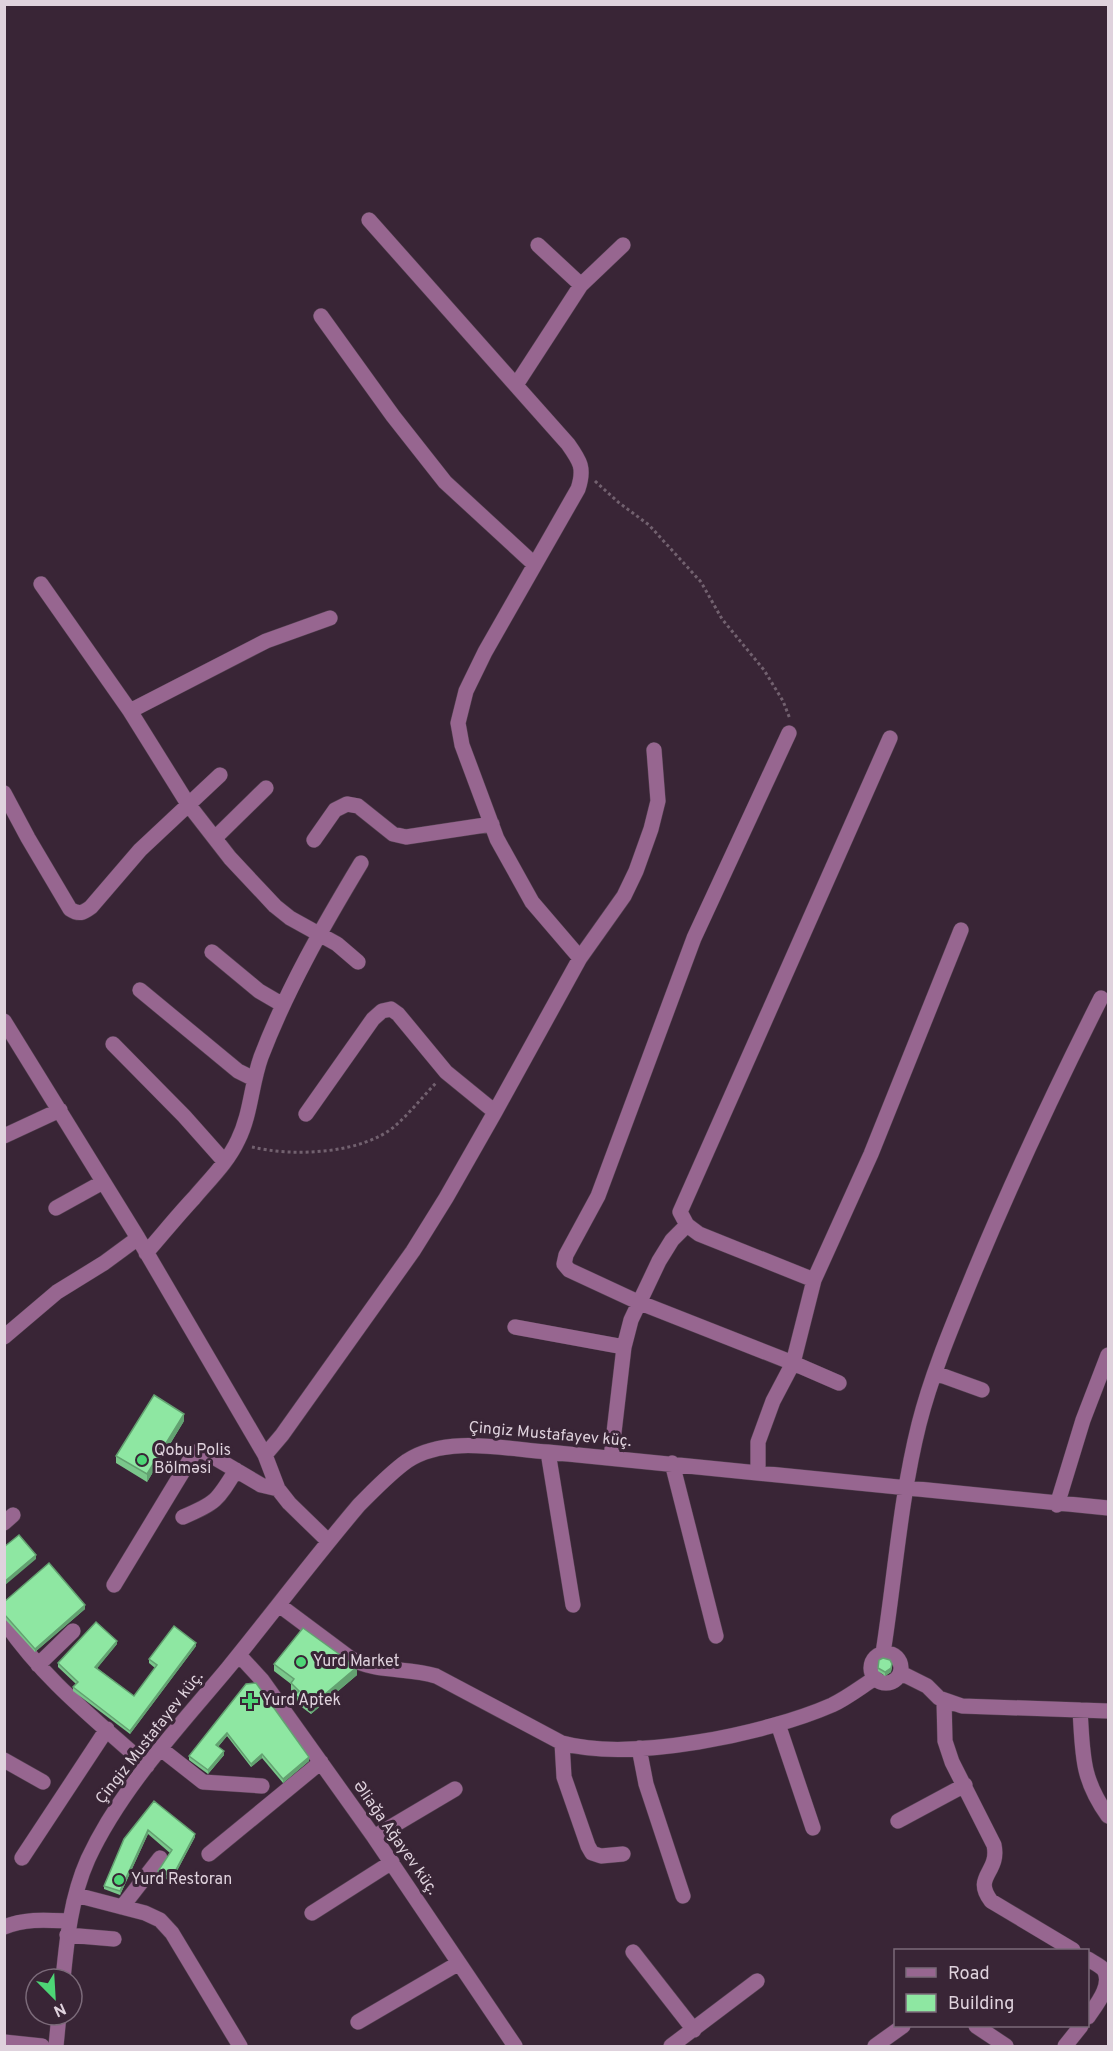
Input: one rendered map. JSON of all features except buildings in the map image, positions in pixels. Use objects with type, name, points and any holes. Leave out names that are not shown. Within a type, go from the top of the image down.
[{"type":"street","points":[[369,220],[568,444],[579,459],[583,470],[579,489],[485,652],[466,691],[458,723],[462,745],[497,839],[532,902],[580,958]]},
{"type":"street","points":[[538,245],[580,285]]},
{"type":"street","points":[[516,385],[580,285],[623,245]]},
{"type":"street","points":[[321,316],[393,416],[445,482],[534,564]]},
{"type":"street","points":[[41,584],[130,711],[188,804],[230,858],[275,906],[303,926],[319,932],[337,944],[358,962]]},
{"type":"street","points":[[130,711],[266,641],[330,618]]},
{"type":"street","points":[[789,733],[694,938],[598,1196],[566,1255],[564,1264],[569,1270],[638,1302],[839,1383]]},
{"type":"street","points":[[814,1280],[699,1234],[687,1225],[680,1212],[890,738]]},
{"type":"street","points":[[265,1455],[282,1435],[413,1251],[446,1198],[550,1016],[580,958],[624,896],[651,829],[657,801],[654,750]]},
{"type":"street","points":[[4,793],[70,909],[83,913],[91,907],[140,850],[220,775]]},
{"type":"street","points":[[214,838],[266,788]]},
{"type":"street","points":[[314,840],[335,810],[347,804],[358,806],[393,834],[406,837],[492,824]]},
{"type":"street","points":[[146,1253],[224,1161],[238,1141],[249,1114],[254,1079],[284,1005],[319,932],[361,863]]},
{"type":"street","points":[[758,1472],[758,1442],[773,1401],[793,1363],[814,1280],[871,1154],[961,930]]},
{"type":"street","points":[[212,952],[259,991],[284,1005]]},
{"type":"street","points":[[140,990],[238,1071],[254,1079]]},
{"type":"street","points":[[883,1653],[905,1488],[919,1422],[935,1373],[1007,1192],[1101,998]]},
{"type":"street","points":[[306,1114],[373,1019],[382,1011],[391,1009],[398,1014],[446,1072],[495,1112]]},
{"type":"street","points":[[4,1021],[138,1238],[265,1455],[278,1489],[289,1503],[328,1540]]},
{"type":"street","points":[[113,1044],[184,1116],[224,1161]]},
{"type":"street","points":[[4,1136],[60,1110]]},
{"type":"street","points":[[56,1208],[103,1182]]},
{"type":"street","points":[[611,1458],[624,1347],[631,1320],[638,1302],[672,1240],[687,1225]]},
{"type":"street","points":[[4,1337],[57,1292],[104,1263],[138,1238]]},
{"type":"street","points":[[515,1327],[624,1347]]},
{"type":"street","points":[[1057,1504],[1083,1420],[1108,1355]]},
{"type":"street","points":[[935,1373],[981,1390]]},
{"type":"street","name":"Çingiz Mustafayev küç.","points":[[64,1967],[69,1928],[80,1881],[94,1846],[124,1798],[147,1766],[279,1605],[328,1540],[380,1484],[408,1461],[425,1452],[446,1446],[463,1445],[549,1452],[1108,1508]]},
{"type":"street","points":[[114,1585],[194,1453],[199,1450],[261,1485],[278,1489]]},
{"type":"street","points":[[549,1452],[573,1605]]},
{"type":"street","points":[[672,1463],[717,1636]]},
{"type":"street","points":[[183,1517],[215,1501],[236,1470]]},
{"type":"street","points":[[279,1605],[350,1659],[362,1665],[414,1670],[436,1676],[562,1743],[581,1749],[639,1748],[711,1740],[778,1724],[835,1703],[875,1678]]},
{"type":"street","points":[[4,1621],[38,1665],[80,1708],[147,1766]]},
{"type":"street","points":[[38,1665],[72,1631]]},
{"type":"street","points":[[883,1653],[888,1653],[898,1658],[902,1668],[901,1673],[894,1681],[884,1683],[875,1678],[871,1668],[872,1663],[883,1653]]},
{"type":"street","name":"Əliağa Ağayev küç.","points":[[239,1654],[262,1680],[374,1836],[516,2046]]},
{"type":"street","points":[[901,1673],[927,1686],[939,1698],[962,1706],[1108,1711]]},
{"type":"street","points":[[944,1700],[945,1741],[952,1762],[994,1845],[996,1855],[993,1866],[983,1882],[984,1892],[991,1901],[1071,1949]]},
{"type":"street","points":[[1080,1710],[1084,1770],[1108,1816]]},
{"type":"street","points":[[778,1724],[813,1828]]},
{"type":"street","points":[[22,1858],[107,1729]]},
{"type":"street","points":[[562,1743],[564,1777],[588,1846],[592,1853],[602,1856],[623,1854]]},
{"type":"street","points":[[639,1748],[646,1784],[683,1896]]},
{"type":"street","points":[[161,1749],[203,1782],[262,1786]]},
{"type":"street","points":[[4,1760],[43,1782]]},
{"type":"street","points":[[209,1854],[321,1762]]},
{"type":"street","points":[[898,1821],[965,1785]]},
{"type":"street","points":[[374,1836],[455,1789]]},
{"type":"street","points":[[122,1907],[160,1858]]},
{"type":"street","points":[[312,1913],[392,1862]]},
{"type":"street","points":[[76,1895],[145,1913],[160,1920],[172,1933],[240,2046]]},
{"type":"street","points":[[4,1927],[30,1920],[114,1939]]},
{"type":"street","points":[[633,1952],[694,2030]]},
{"type":"street","points":[[1089,1960],[1104,1969],[1108,1978],[1107,1990],[1089,2016]]},
{"type":"street","points":[[358,2022],[459,1963]]},
{"type":"street","points":[[671,2046],[757,1981]]},
{"type":"street","points":[[56,2046],[58,2027]]},
{"type":"street","points":[[875,2046],[900,2027]]},
{"type":"street","points":[[979,2027],[1006,2046]]},
{"type":"street","points":[[1065,2046],[1079,2027]]},
{"type":"street","points":[[4,2042],[42,2046]]},
{"type":"path","points":[[583,470],[618,502],[649,525],[701,582],[722,619],[764,670],[783,700],[790,716],[789,733]]},
{"type":"path","points":[[238,1141],[271,1152],[295,1153],[371,1141],[395,1126],[446,1072]]},
{"type":"place","name":"Qobu Polis Bölməsi","points":[[142,1460]]},
{"type":"place","name":"Yurd Market","points":[[301,1662]]},
{"type":"place","name":"Yurd Aptek","points":[[250,1701]]},
{"type":"place","name":"Yurd Restoran","points":[[119,1880]]}]
